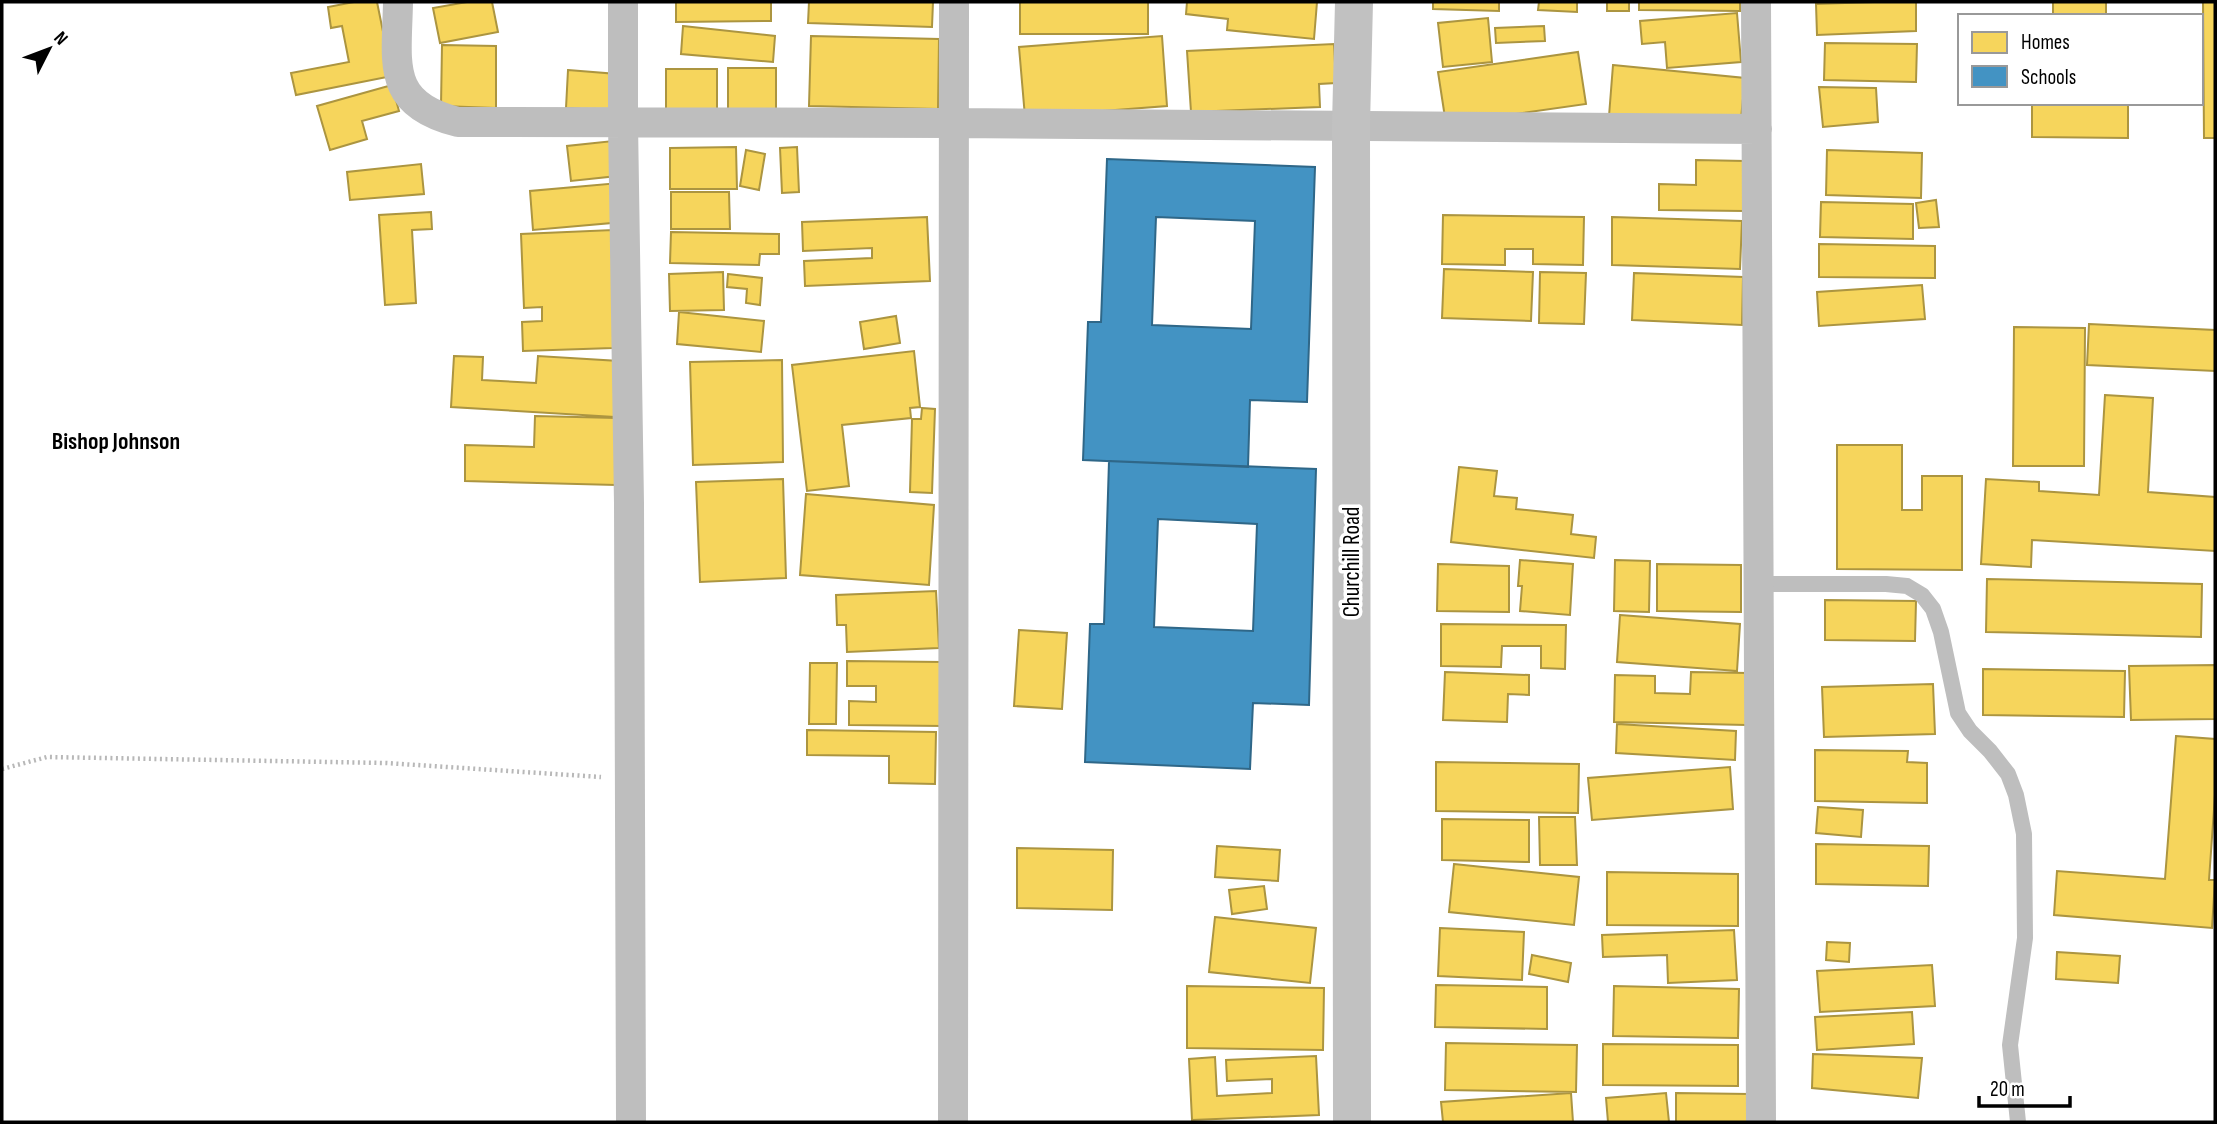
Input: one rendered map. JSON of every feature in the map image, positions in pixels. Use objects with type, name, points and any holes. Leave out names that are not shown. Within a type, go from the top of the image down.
[{"type":"street","points":[[398,2],[397,64],[402,87],[416,104],[434,116],[458,122],[1757,129]]},
{"type":"street","points":[[623,2],[629,503],[631,1122]]},
{"type":"street","points":[[953,1122],[954,2]]},
{"type":"street","name":"Churchill Road","points":[[1352,1122],[1351,125],[1354,2]]},
{"type":"street","points":[[1756,2],[1761,1122]]},
{"type":"lane","points":[[1759,584],[1908,586],[1922,595],[1933,609],[1941,632],[1958,713],[1969,731],[1990,751],[2008,774],[2016,795],[2024,834],[2025,938],[2010,1045],[2018,1122]]},
{"type":"path","points":[[2,769],[47,757],[386,763],[630,779]]},
{"type":"building: Homes","points":[[354,2],[377,2],[392,76],[296,95],[291,73],[349,62],[342,26],[331,28],[328,7]]},
{"type":"building: Homes","points":[[467,2],[492,2],[498,32],[440,43],[433,8]]},
{"type":"building: Homes","points":[[676,2],[771,2],[771,21],[676,22]]},
{"type":"building: Homes","points":[[809,2],[933,2],[932,27],[808,23]]},
{"type":"building: Homes","points":[[1020,2],[1148,2],[1148,34],[1020,34]]},
{"type":"building: Homes","points":[[1187,2],[1317,2],[1314,39],[1227,30],[1228,19],[1186,14]]},
{"type":"building: Homes","points":[[1433,2],[1499,2],[1499,11],[1433,9]]},
{"type":"building: Homes","points":[[1539,2],[1577,2],[1577,12],[1538,10]]},
{"type":"building: Homes","points":[[1607,2],[1629,2],[1629,11],[1607,11]]},
{"type":"building: Homes","points":[[1639,2],[1740,2],[1740,11],[1639,10]]},
{"type":"building: Homes","points":[[1916,2],[1916,31],[1817,35],[1816,4]]},
{"type":"building: Homes","points":[[2053,2],[2106,2],[2106,14],[2053,14]]},
{"type":"building: Homes","points":[[2203,2],[2215,2],[2215,138],[2204,138]]},
{"type":"building: Homes","points":[[1737,13],[1741,62],[1667,68],[1665,42],[1642,44],[1640,21]]},
{"type":"building: Homes","points":[[1488,18],[1492,62],[1443,67],[1438,23]]},
{"type":"building: Homes","points":[[683,26],[775,36],[773,62],[681,54]]},
{"type":"building: Homes","points":[[1544,26],[1545,41],[1496,43],[1495,28]]},
{"type":"building: Homes","points":[[811,36],[939,39],[938,109],[809,106]]},
{"type":"building: Homes","points":[[1162,36],[1167,106],[1025,117],[1019,47]]},
{"type":"building: Homes","points":[[1825,43],[1917,44],[1916,82],[1824,80]]},
{"type":"building: Homes","points":[[1334,44],[1336,83],[1319,84],[1320,107],[1191,112],[1187,51]]},
{"type":"building: Homes","points":[[442,45],[496,46],[496,108],[441,106]]},
{"type":"building: Homes","points":[[1578,52],[1586,104],[1446,124],[1438,72]]},
{"type":"building: Homes","points":[[1613,65],[1745,78],[1740,129],[1609,116]]},
{"type":"building: Homes","points":[[728,68],[776,68],[776,115],[728,114]]},
{"type":"building: Homes","points":[[666,69],[717,69],[717,113],[666,113]]},
{"type":"building: Homes","points":[[568,70],[617,74],[615,111],[566,108]]},
{"type":"building: Homes","points":[[392,85],[399,111],[362,121],[367,139],[330,150],[317,106]]},
{"type":"building: Homes","points":[[1819,87],[1876,88],[1878,122],[1823,127]]},
{"type":"building: Homes","points":[[2032,105],[2128,105],[2128,138],[2032,137]]},
{"type":"building: Homes","points":[[613,141],[617,176],[571,181],[567,146]]},
{"type":"building: Homes","points":[[736,147],[737,189],[670,189],[670,148]]},
{"type":"building: Homes","points":[[797,147],[799,192],[782,193],[780,148]]},
{"type":"building: Homes","points":[[746,150],[765,154],[759,190],[740,186]]},
{"type":"building: Homes","points":[[1827,150],[1922,153],[1921,198],[1826,195]]},
{"type":"building: Homes","points":[[1696,160],[1745,161],[1744,211],[1659,210],[1659,184],[1696,185]]},
{"type":"building: Homes","points":[[421,164],[424,194],[350,200],[347,172]]},
{"type":"building: Homes","points":[[619,183],[623,222],[533,230],[530,191]]},
{"type":"building: Homes","points":[[671,192],[729,192],[730,229],[671,229]]},
{"type":"building: Homes","points":[[1936,200],[1939,227],[1919,228],[1916,203]]},
{"type":"building: Homes","points":[[1821,202],[1913,204],[1913,239],[1820,237]]},
{"type":"building: Homes","points":[[431,212],[432,229],[412,230],[416,303],[385,305],[379,215]]},
{"type":"building: Homes","points":[[1443,215],[1584,217],[1583,265],[1533,264],[1533,249],[1505,249],[1505,265],[1442,264]]},
{"type":"building: Homes","points":[[927,217],[930,281],[805,286],[804,261],[872,258],[872,248],[803,251],[802,222]]},
{"type":"building: Homes","points":[[1612,217],[1742,221],[1740,269],[1612,265]]},
{"type":"building: Homes","points":[[613,230],[613,348],[523,351],[522,322],[542,321],[542,307],[524,308],[521,234]]},
{"type":"building: Homes","points":[[671,232],[779,234],[779,254],[760,254],[759,265],[670,263]]},
{"type":"building: Homes","points":[[1819,244],[1935,246],[1935,278],[1819,277]]},
{"type":"building: Homes","points":[[1444,269],[1533,272],[1531,321],[1442,318]]},
{"type":"building: Homes","points":[[723,272],[724,310],[670,311],[669,274]]},
{"type":"building: Homes","points":[[1540,272],[1586,273],[1584,324],[1539,323]]},
{"type":"building: Homes","points":[[1634,273],[1743,277],[1742,325],[1632,320]]},
{"type":"building: Homes","points":[[728,274],[762,278],[760,305],[746,303],[747,289],[727,287]]},
{"type":"building: Homes","points":[[1922,285],[1925,319],[1819,326],[1817,292]]},
{"type":"building: Homes","points":[[679,312],[764,321],[761,352],[677,344]]},
{"type":"building: Homes","points":[[896,316],[900,343],[864,349],[860,322]]},
{"type":"building: Homes","points":[[2089,324],[2215,330],[2215,371],[2087,365]]},
{"type":"building: Homes","points":[[2014,327],[2085,328],[2084,466],[2013,466]]},
{"type":"building: Homes","points":[[914,351],[920,407],[910,408],[911,418],[842,425],[849,486],[807,491],[792,365]]},
{"type":"building: Homes","points":[[454,356],[483,357],[482,380],[536,383],[538,356],[619,361],[615,417],[451,407]]},
{"type":"building: Homes","points":[[782,360],[783,462],[693,465],[690,362]]},
{"type":"building: Homes","points":[[2105,395],[2153,398],[2148,492],[2215,497],[2215,551],[2032,540],[2031,567],[1981,564],[1986,479],[2039,482],[2039,491],[2099,495]]},
{"type":"building: Homes","points":[[922,408],[935,409],[932,493],[910,492],[912,419],[921,419]]},
{"type":"building: Homes","points":[[535,416],[617,418],[616,485],[465,481],[465,445],[534,447]]},
{"type":"building: Homes","points":[[1837,445],[1902,445],[1902,510],[1922,510],[1922,476],[1962,476],[1962,570],[1837,569]]},
{"type":"building: Homes","points":[[1459,467],[1497,471],[1494,496],[1517,498],[1516,509],[1573,515],[1571,534],[1596,537],[1594,558],[1451,542]]},
{"type":"building: Homes","points":[[783,479],[786,578],[700,582],[696,482]]},
{"type":"building: Homes","points":[[806,494],[934,505],[929,585],[800,575]]},
{"type":"building: Homes","points":[[1520,560],[1573,564],[1570,615],[1520,611]]},
{"type":"building: Homes","points":[[1615,560],[1650,561],[1649,612],[1614,611]]},
{"type":"building: Homes","points":[[1438,564],[1509,566],[1509,612],[1437,611]]},
{"type":"building: Homes","points":[[1657,564],[1741,565],[1741,612],[1657,611]]},
{"type":"building: Homes","points":[[1987,579],[2202,584],[2201,637],[1986,632]]},
{"type":"building: Homes","points":[[936,591],[939,648],[847,652],[846,625],[837,625],[836,595]]},
{"type":"building: Homes","points":[[1825,600],[1916,601],[1915,641],[1825,640]]},
{"type":"building: Homes","points":[[1620,615],[1740,624],[1737,671],[1617,662]]},
{"type":"building: Homes","points":[[1441,624],[1566,625],[1565,669],[1541,668],[1541,646],[1502,646],[1501,667],[1441,666]]},
{"type":"building: Homes","points":[[1019,630],[1067,633],[1062,709],[1014,706]]},
{"type":"building: Homes","points":[[847,661],[943,662],[943,726],[849,725],[849,701],[876,702],[876,686],[847,686]]},
{"type":"building: Homes","points":[[810,663],[837,663],[836,724],[809,724]]},
{"type":"building: Homes","points":[[2215,665],[2215,719],[2131,720],[2129,666]]},
{"type":"building: Homes","points":[[1983,669],[2125,671],[2124,717],[1983,715]]},
{"type":"building: Homes","points":[[1445,672],[1529,675],[1529,695],[1508,694],[1507,722],[1443,720]]},
{"type":"building: Homes","points":[[1691,672],[1747,673],[1746,725],[1614,722],[1615,675],[1655,676],[1655,693],[1690,694]]},
{"type":"building: Homes","points":[[1933,684],[1935,734],[1824,737],[1822,687]]},
{"type":"building: Homes","points":[[1617,724],[1736,731],[1735,760],[1616,753]]},
{"type":"building: Homes","points":[[807,730],[936,732],[935,784],[889,783],[889,756],[807,755]]},
{"type":"building: Homes","points":[[2176,736],[2215,739],[2215,795],[2209,880],[2215,880],[2212,928],[2054,915],[2057,871],[2165,879]]},
{"type":"building: Homes","points":[[1815,750],[1908,751],[1907,762],[1927,763],[1927,803],[1815,801]]},
{"type":"building: Homes","points":[[1436,762],[1579,764],[1578,813],[1436,811]]},
{"type":"building: Homes","points":[[1730,767],[1733,809],[1592,820],[1588,778]]},
{"type":"building: Homes","points":[[1818,807],[1863,810],[1861,837],[1816,833]]},
{"type":"building: Homes","points":[[1539,817],[1575,817],[1577,865],[1540,865]]},
{"type":"building: Homes","points":[[1442,819],[1529,820],[1529,862],[1442,860]]},
{"type":"building: Homes","points":[[1816,844],[1929,846],[1928,886],[1816,884]]},
{"type":"building: Homes","points":[[1217,846],[1280,850],[1278,881],[1215,877]]},
{"type":"building: Homes","points":[[1017,848],[1113,850],[1112,910],[1017,908]]},
{"type":"building: Homes","points":[[1454,864],[1579,877],[1574,925],[1449,912]]},
{"type":"building: Homes","points":[[1607,872],[1738,874],[1738,926],[1607,925]]},
{"type":"building: Homes","points":[[1264,886],[1267,909],[1232,914],[1229,890]]},
{"type":"building: Homes","points":[[1215,917],[1316,928],[1310,983],[1209,972]]},
{"type":"building: Homes","points":[[1440,928],[1524,932],[1522,980],[1438,976]]},
{"type":"building: Homes","points":[[1734,930],[1737,980],[1668,983],[1667,955],[1603,957],[1602,935]]},
{"type":"building: Homes","points":[[1827,942],[1850,943],[1849,962],[1826,960]]},
{"type":"building: Homes","points":[[2057,952],[2120,956],[2118,983],[2056,979]]},
{"type":"building: Homes","points":[[1532,955],[1571,963],[1568,982],[1529,974]]},
{"type":"building: Homes","points":[[1932,965],[1935,1006],[1820,1012],[1817,971]]},
{"type":"building: Homes","points":[[1436,985],[1547,987],[1547,1029],[1435,1027]]},
{"type":"building: Homes","points":[[1187,986],[1324,988],[1323,1050],[1187,1048]]},
{"type":"building: Homes","points":[[1614,986],[1739,989],[1738,1038],[1613,1036]]},
{"type":"building: Homes","points":[[1912,1012],[1914,1044],[1817,1050],[1815,1017]]},
{"type":"building: Homes","points":[[1446,1043],[1577,1045],[1576,1092],[1445,1090]]},
{"type":"building: Homes","points":[[1603,1044],[1738,1045],[1738,1086],[1603,1085]]},
{"type":"building: Homes","points":[[1813,1054],[1922,1058],[1918,1098],[1812,1088]]},
{"type":"building: Homes","points":[[1316,1056],[1319,1115],[1192,1120],[1189,1059],[1215,1057],[1217,1096],[1272,1093],[1272,1079],[1227,1081],[1226,1060]]},
{"type":"building: Homes","points":[[1571,1093],[1573,1122],[1443,1122],[1441,1102]]},
{"type":"building: Homes","points":[[1666,1093],[1669,1122],[1608,1122],[1606,1098]]},
{"type":"building: Homes","points":[[1676,1093],[1749,1094],[1749,1122],[1676,1122]]},
{"type":"building: Schools","points":[[1107,159],[1315,167],[1307,402],[1250,400],[1248,467],[1083,460],[1088,322],[1101,322]],"holes":[[[1156,217],[1255,221],[1251,329],[1152,325]]]},
{"type":"building: Schools","points":[[1109,461],[1316,469],[1309,705],[1253,703],[1250,769],[1085,762],[1090,624],[1104,624]],"holes":[[[1158,519],[1257,524],[1253,631],[1154,627]]]},
{"type":"district","name":"Bishop Johnson","points":[[116,441]]}]
